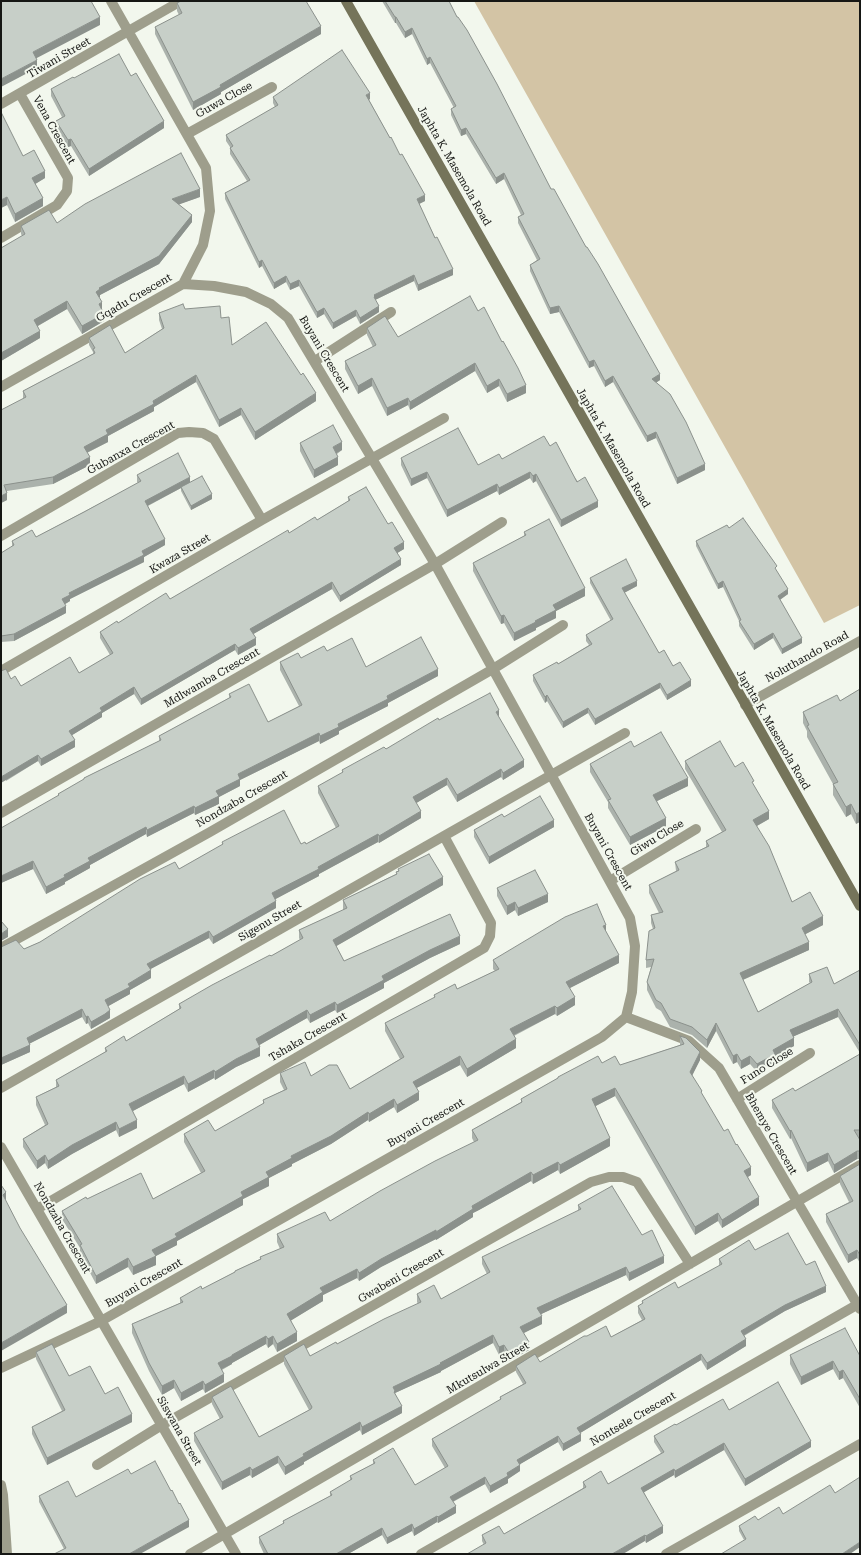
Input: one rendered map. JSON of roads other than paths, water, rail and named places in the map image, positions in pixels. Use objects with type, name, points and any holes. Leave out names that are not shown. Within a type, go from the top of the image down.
[{"type":"main road","name":"Japhta K. Masemola Road","points":[[346,1],[860,906]]},
{"type":"street","name":"Gqadu Crescent","points":[[1,387],[182,284],[203,246],[210,211],[206,168],[111,1]]},
{"type":"street","points":[[128,32],[181,1]]},
{"type":"street","name":"Tiwani Street","points":[[1,104],[128,32]]},
{"type":"street","name":"Guwa Close","points":[[187,134],[272,87]]},
{"type":"street","name":"Vena Crescent","points":[[1,238],[57,205],[67,191],[68,178],[20,94]]},
{"type":"street","name":"Buyani Crescent","points":[[1,1368],[102,1321],[602,1037],[626,1017],[632,992],[635,946],[630,918],[435,564],[288,318],[271,304],[246,292],[214,286],[182,284]]},
{"type":"street","points":[[315,361],[391,312]]},
{"type":"street","points":[[373,459],[444,418]]},
{"type":"street","name":"Gubanxa Crescent","points":[[1,536],[178,433],[189,432],[203,433],[214,439],[262,520]]},
{"type":"street","name":"Kwaza Street","points":[[1,671],[262,520],[373,459]]},
{"type":"street","points":[[435,564],[502,522]]},
{"type":"street","name":"Mdlwamba Crescent","points":[[1,813],[435,564]]},
{"type":"street","points":[[494,669],[563,625]]},
{"type":"street","name":"Noluthando Road","points":[[745,705],[860,641]]},
{"type":"street","name":"Nondzaba Crescent","points":[[1,948],[216,828],[494,669]]},
{"type":"street","points":[[552,775],[625,733]]},
{"type":"street","name":"Sigenu Street","points":[[1,1088],[552,775]]},
{"type":"street","name":"Giwu Close","points":[[610,881],[696,829]]},
{"type":"street","name":"Tshaka Crescent","points":[[37,1209],[484,948],[490,936],[491,923],[444,836]]},
{"type":"street","name":"Bhemye Crescent","points":[[626,1017],[689,1041],[719,1068],[859,1305]]},
{"type":"street","name":"Funo Close","points":[[736,1099],[810,1053]]},
{"type":"street","name":"Nondzaba Crescent","points":[[1,1147],[102,1321]]},
{"type":"street","points":[[797,1202],[860,1165]]},
{"type":"street","name":"Gwabeni Crescent","points":[[97,1465],[162,1425],[591,1182],[609,1177],[623,1177],[637,1182],[690,1264]]},
{"type":"street","name":"Mkutsulwa Street","points":[[190,1554],[797,1202]]},
{"type":"street","name":"Nontsele Crescent","points":[[421,1554],[859,1305]]},
{"type":"street","name":"Siswana Street","points":[[102,1321],[236,1554]]},
{"type":"street","points":[[666,1554],[860,1444]]},
{"type":"street","points":[[1,1485],[7,1554]]}]
